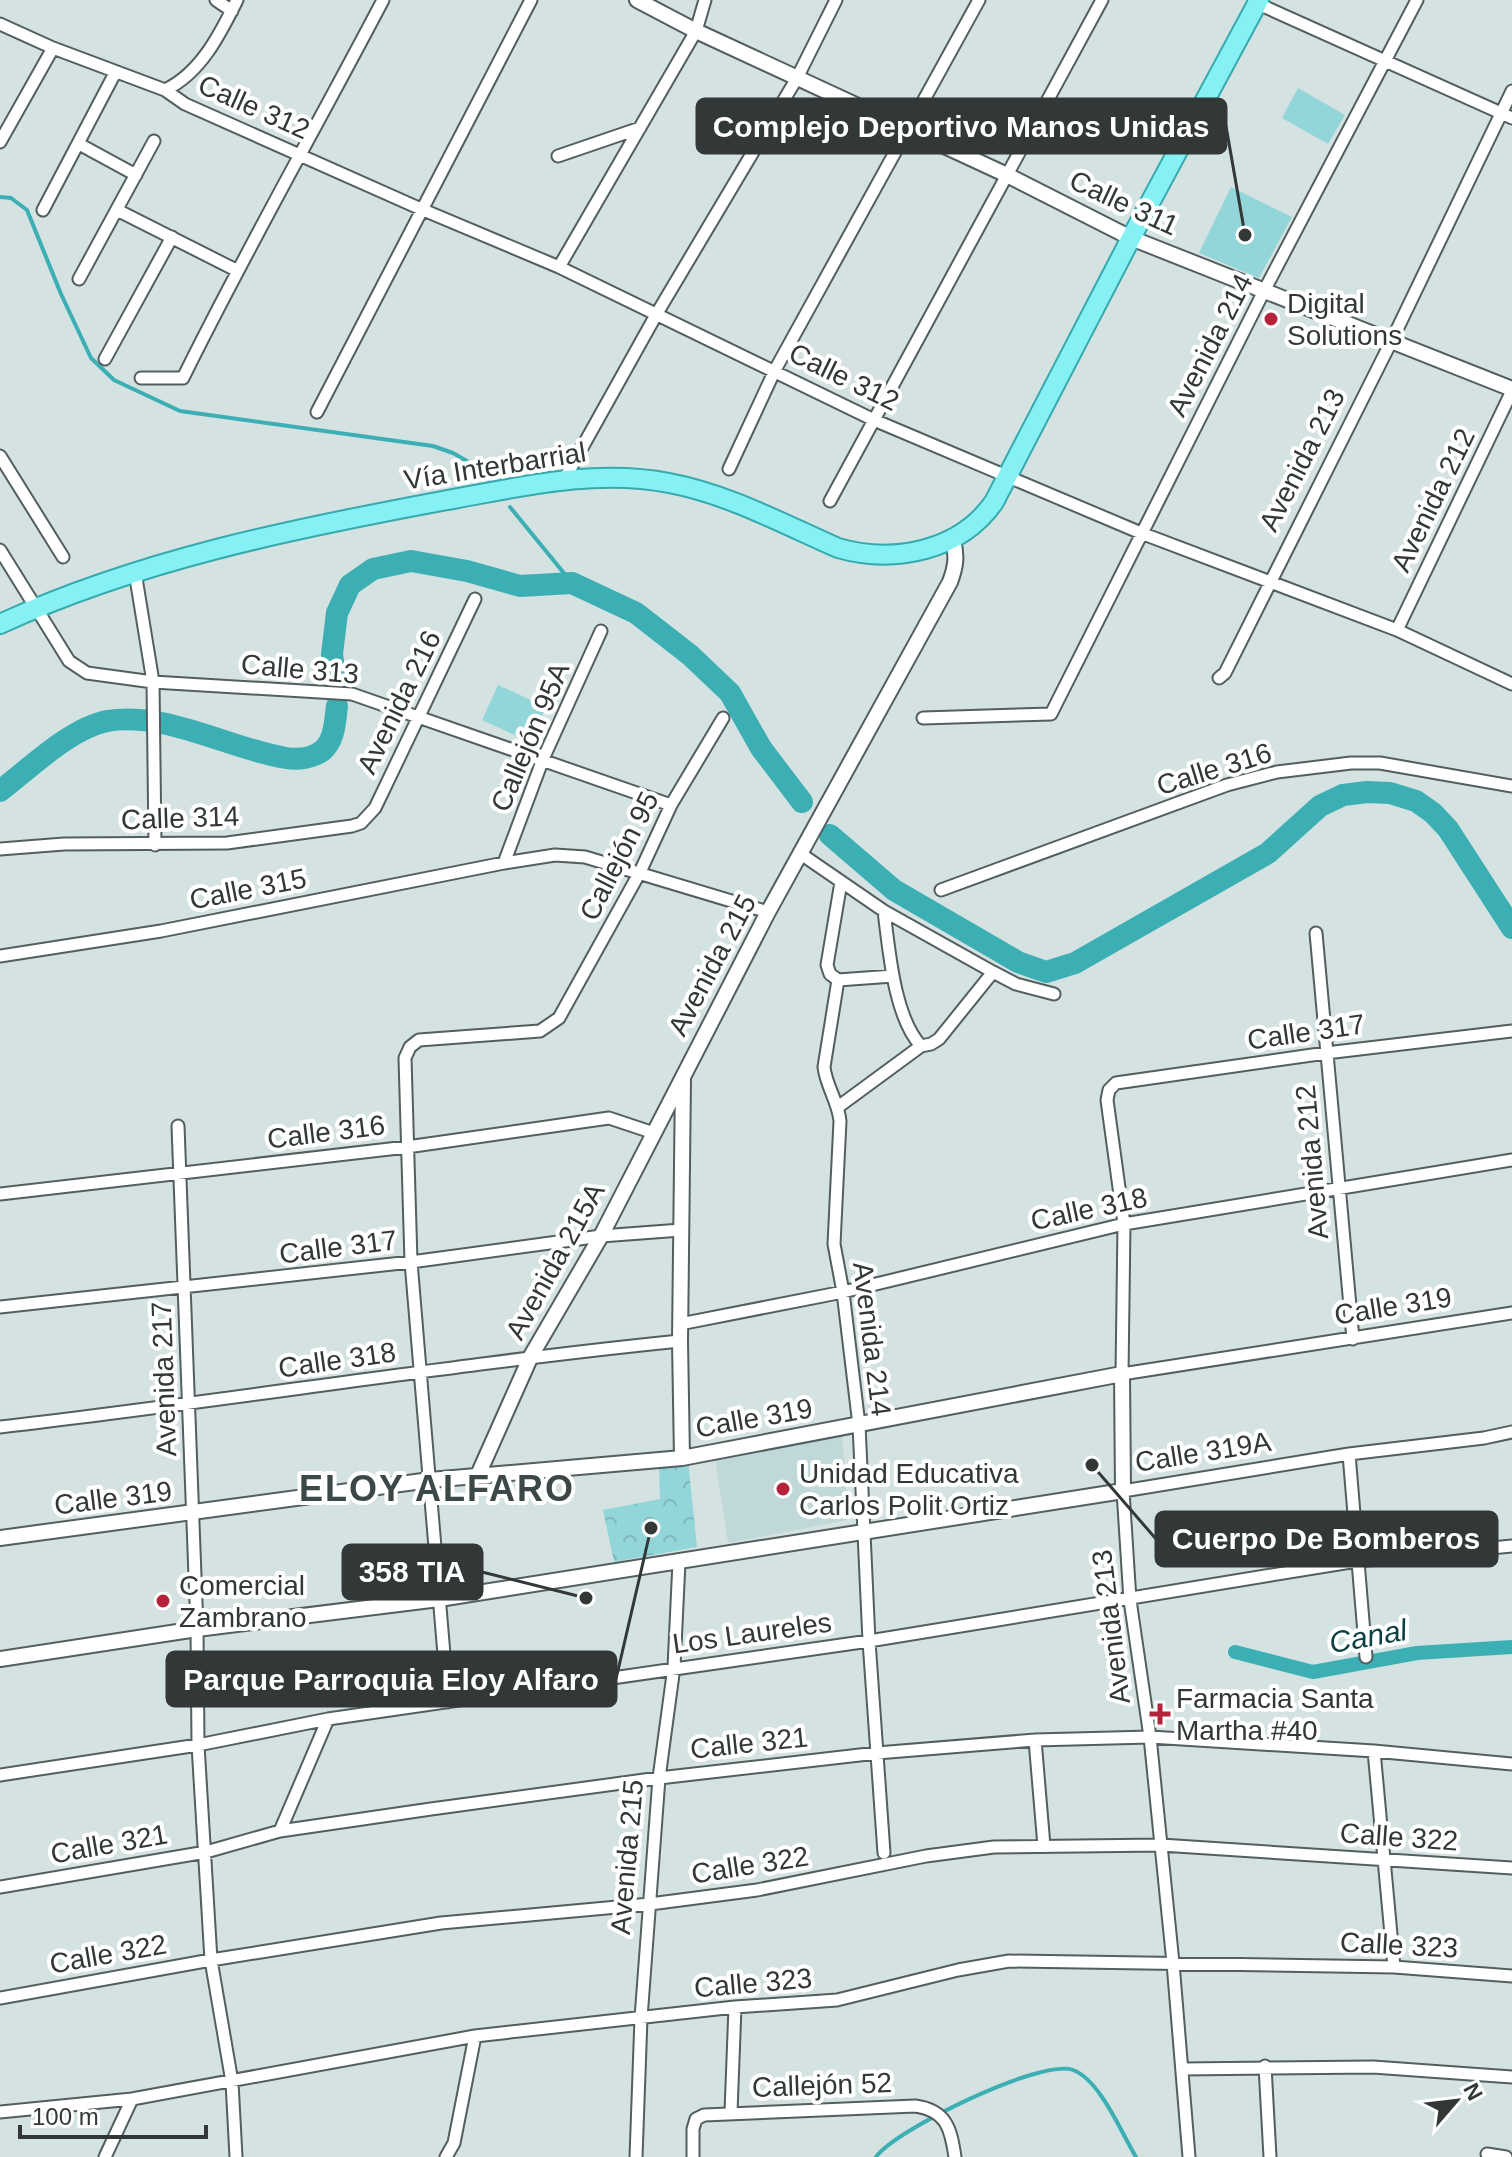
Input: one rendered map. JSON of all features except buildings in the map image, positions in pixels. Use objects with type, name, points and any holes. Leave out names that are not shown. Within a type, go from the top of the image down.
[{"type":"main road","name":"Vía Interbarrial","points":[[0,624],[135,572],[224,548],[366,516],[564,480],[626,478],[668,482],[700,490],[838,548],[861,554],[904,553],[953,540],[982,519],[1007,478],[1255,1]]},
{"type":"street","points":[[165,90],[188,76],[206,55],[235,5],[216,0]]},
{"type":"street","points":[[141,378],[183,378],[236,270],[302,155],[383,0]]},
{"type":"street","points":[[317,412],[531,0]]},
{"type":"street","name":"Calle 311","points":[[637,0],[696,31],[1007,175],[1131,238],[1512,390]]},
{"type":"street","points":[[559,267],[696,31],[705,0]]},
{"type":"street","points":[[564,480],[656,315],[797,78],[836,0]]},
{"type":"street","points":[[729,469],[775,370],[979,0]]},
{"type":"street","points":[[830,501],[1102,0]]},
{"type":"street","name":"Avenida 214","points":[[923,718],[1051,714],[1264,291],[1417,0]]},
{"type":"street","points":[[1255,1],[1506,115]]},
{"type":"street","name":"Calle 312","points":[[0,24],[115,73],[165,90],[185,104],[559,267],[874,420],[1141,533],[1397,630],[1512,684]]},
{"type":"street","points":[[0,142],[53,48]]},
{"type":"street","points":[[43,210],[115,73]]},
{"type":"street","name":"Avenida 213","points":[[1219,678],[1225,673],[1506,115],[1512,91]]},
{"type":"street","points":[[558,156],[640,128]]},
{"type":"street","points":[[79,279],[154,141]]},
{"type":"street","points":[[79,144],[136,175]]},
{"type":"street","points":[[117,210],[236,270]]},
{"type":"street","points":[[105,359],[172,237]]},
{"type":"street","name":"Avenida 212","points":[[1397,630],[1512,390]]},
{"type":"street","points":[[0,456],[63,557]]},
{"type":"street","name":"Avenida 215","points":[[682,1458],[683,1074],[768,912],[950,582],[957,553],[953,540]]},
{"type":"street","name":"Calle 313","points":[[0,550],[69,661],[87,673],[153,682],[352,694],[671,805]]},
{"type":"street","points":[[135,572],[153,682],[155,845]]},
{"type":"street","name":"Avenida 216","points":[[361,823],[375,808],[475,599]]},
{"type":"street","name":"Callejón 95A","points":[[504,863],[543,759],[601,631]]},
{"type":"street","name":"Callejón 95","points":[[407,1147],[405,1058],[410,1047],[419,1040],[540,1031],[559,1018],[640,872],[671,805],[723,718]]},
{"type":"street","name":"Calle 316","points":[[941,890],[1227,785],[1277,772],[1351,763],[1380,763],[1512,786]]},
{"type":"street","name":"Calle 314","points":[[0,849],[64,844],[227,843],[361,823]]},
{"type":"street","points":[[801,854],[884,911],[993,972],[1016,984],[1054,994]]},
{"type":"street","name":"Calle 315","points":[[0,956],[161,931],[539,856],[572,855],[640,872],[768,912]]},
{"type":"street","points":[[841,882],[827,965],[830,974],[838,980],[893,976]]},
{"type":"street","points":[[884,911],[893,976],[912,1037],[921,1046]]},
{"type":"street","name":"Avenida 212","points":[[1316,933],[1353,1339]]},
{"type":"street","points":[[838,1107],[921,1046],[939,1039],[993,972]]},
{"type":"street","name":"Avenida 214","points":[[838,980],[824,1067],[826,1081],[838,1107],[834,1244],[859,1425],[869,1641],[884,1853]]},
{"type":"street","name":"Calle 317","points":[[1109,1090],[1116,1083],[1326,1053],[1512,1031]]},
{"type":"street","name":"Avenida 215A","points":[[478,1475],[531,1356],[601,1236],[683,1074]]},
{"type":"street","name":"Avenida 213","points":[[1109,1090],[1107,1100],[1124,1224],[1123,1491],[1130,1600],[1150,1737],[1189,2157]]},
{"type":"street","name":"Calle 316","points":[[0,1194],[407,1147],[609,1118],[654,1133]]},
{"type":"street","name":"Avenida 217","points":[[178,1126],[197,1629],[198,1745],[211,1960],[232,2082],[236,2157]]},
{"type":"street","points":[[407,1147],[411,1262],[448,1702]]},
{"type":"street","name":"Calle 318","points":[[680,1324],[843,1292],[1124,1224],[1512,1160]]},
{"type":"street","name":"Calle 317","points":[[0,1307],[185,1289],[601,1236],[681,1230]]},
{"type":"street","name":"Calle 319","points":[[0,1538],[430,1480],[682,1458],[1122,1374],[1512,1313]]},
{"type":"street","name":"Calle 318","points":[[0,1427],[188,1405],[531,1356],[680,1341]]},
{"type":"street","name":"Calle 319A","points":[[0,1659],[197,1629],[439,1599],[866,1534],[1349,1454],[1512,1432]]},
{"type":"street","points":[[1349,1454],[1366,1657]]},
{"type":"street","name":"Los Laureles","points":[[0,1775],[198,1745],[328,1719],[869,1641],[1357,1561],[1512,1546]]},
{"type":"street","name":"Avenida 215","points":[[636,2157],[641,2018],[659,1778],[674,1667],[679,1562]]},
{"type":"street","points":[[280,1831],[328,1719]]},
{"type":"street","name":"Calle 321","points":[[0,1887],[206,1852],[280,1831],[659,1778],[877,1753],[1035,1740],[1150,1737],[1374,1751],[1512,1764]]},
{"type":"street","points":[[1035,1740],[1044,1846]]},
{"type":"street","points":[[1374,1751],[1394,1967]]},
{"type":"street","name":"Calle 322","points":[[0,1998],[441,1923],[650,1904],[757,1890],[952,1851],[994,1847],[1161,1845],[1512,1868]]},
{"type":"street","name":"Calle 323","points":[[0,2112],[132,2099],[475,2036],[735,2007],[837,2000],[958,1970],[1009,1961],[1394,1967],[1512,1976]]},
{"type":"street","points":[[731,2112],[735,2007]]},
{"type":"street","points":[[446,2157],[454,2143],[475,2036]]},
{"type":"street","points":[[1265,2066],[1270,2157]]},
{"type":"street","points":[[1182,2069],[1373,2067],[1512,2077]]},
{"type":"street","points":[[105,2157],[132,2099]]},
{"type":"street","name":"Callejón 52","points":[[693,2157],[693,2129],[696,2119],[704,2115],[927,2108],[947,2122],[955,2157]]},
{"type":"street","points":[[1487,2154],[1506,2157]]},
{"type":"shaded area","name":"Unidad Educativa Carlos Polit Ortiz","points":[[842,1434],[848,1520],[728,1543],[715,1458]]},
{"type":"green space","points":[[1298,88],[1345,115],[1328,144],[1282,118]]},
{"type":"green space","points":[[1231,187],[1292,217],[1259,278],[1199,253]]},
{"type":"green space","points":[[498,685],[546,707],[530,742],[482,720]]},
{"type":"green space","points":[[688,1460],[697,1547],[614,1562],[603,1510],[660,1499],[659,1465]]},
{"type":"waterway","points":[[0,197],[11,198],[27,210],[91,358],[114,380],[180,411],[433,446],[477,467]]},
{"type":"waterway","points":[[510,507],[572,583]]},
{"type":"waterway","points":[[334,669],[332,654],[337,613],[350,585],[373,569],[411,561],[467,571],[520,586],[572,583],[636,613],[690,655],[730,693],[761,748],[802,802]]},
{"type":"waterway","points":[[0,791],[65,740],[107,721],[152,721],[291,759],[309,757],[322,751],[330,741],[337,706]]},
{"type":"waterway","points":[[830,835],[894,890],[1018,962],[1046,972],[1075,963],[1268,853],[1320,806],[1343,795],[1390,793],[1416,801],[1448,829],[1512,928]]},
{"type":"waterway","name":"Canal","points":[[1235,1652],[1313,1672],[1417,1653],[1512,1647]]},
{"type":"waterway","points":[[876,2157],[910,2130],[938,2114],[1002,2085],[1056,2069],[1073,2070],[1092,2084],[1136,2157]]},
{"type":"place","name":"Complejo Deportivo Manos Unidas","points":[[1245,235]]},
{"type":"place","name":"Digital Solutions","points":[[1271,319]]},
{"type":"place","name":"Cuerpo De Bomberos","points":[[1092,1465]]},
{"type":"place","name":"Unidad Educativa Carlos Polit Ortiz","points":[[783,1489]]},
{"type":"place","name":"Parque Parroquia Eloy Alfaro","points":[[651,1528]]},
{"type":"place","name":"358 TIA","points":[[586,1598]]},
{"type":"place","name":"Comercial Zambrano","points":[[163,1601]]},
{"type":"place","name":"Farmacia Santa Martha #40","points":[[1160,1714]]},
{"type":"district","name":"ELOY ALFARO","points":[[437,1488]]}]
